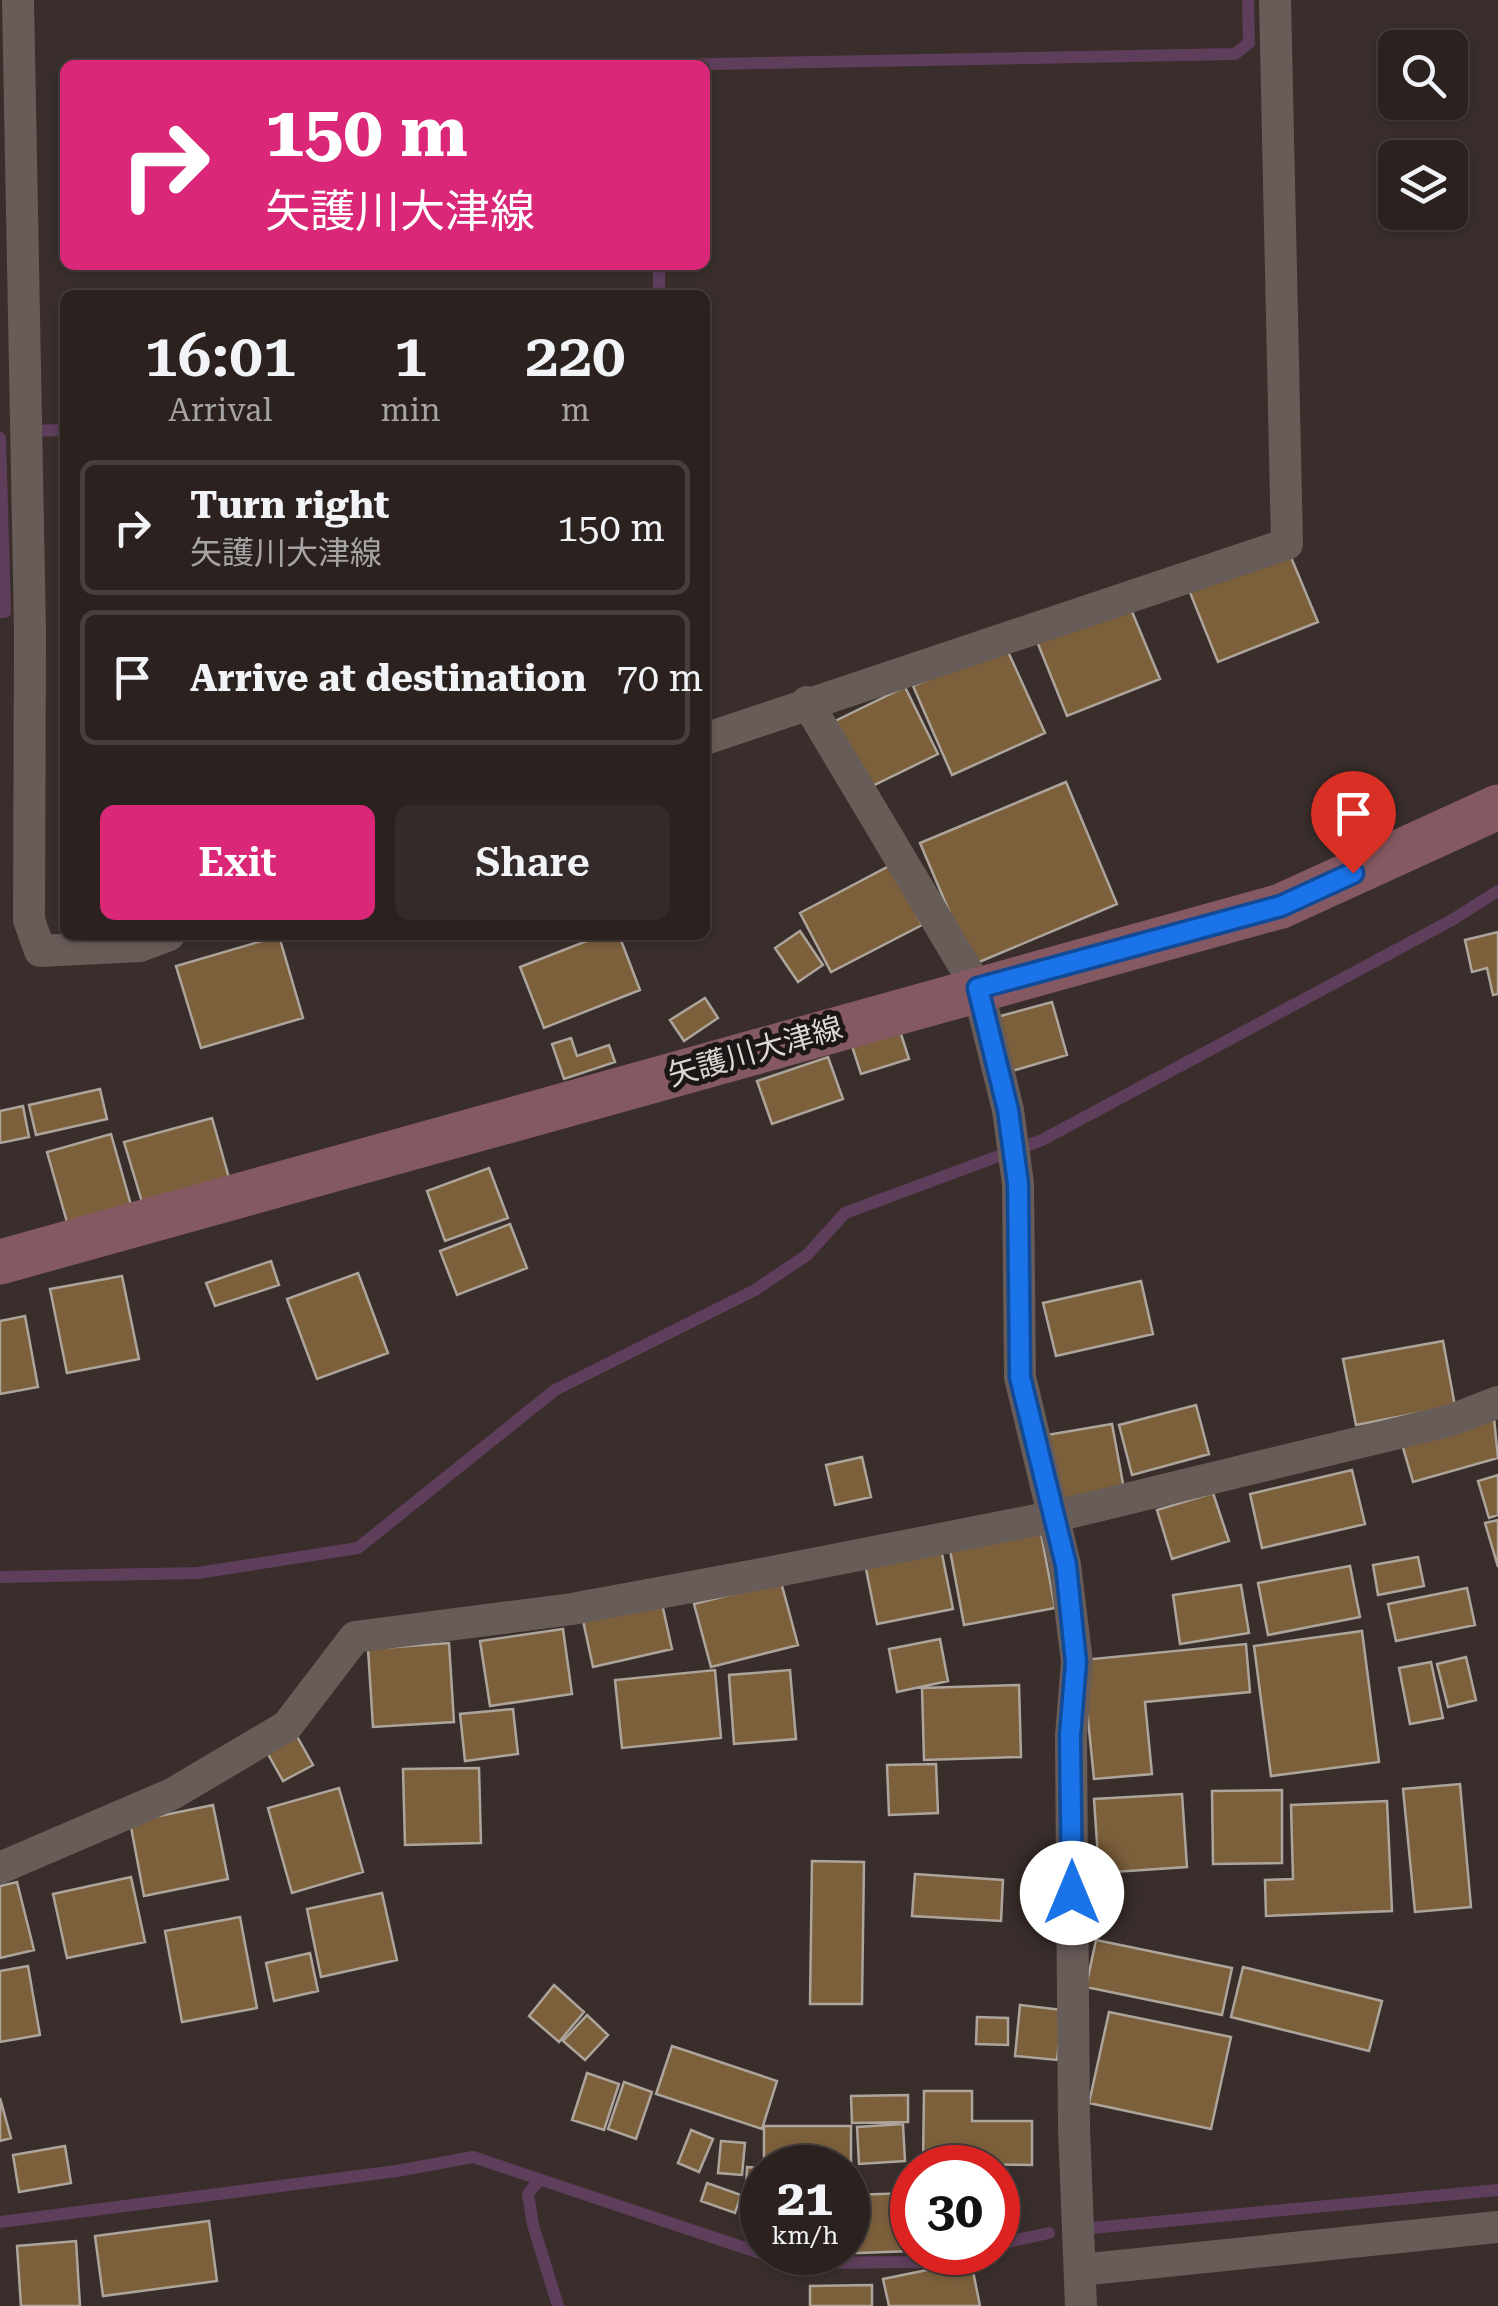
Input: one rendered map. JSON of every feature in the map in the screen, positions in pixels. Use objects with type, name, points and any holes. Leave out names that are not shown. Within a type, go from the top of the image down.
[{"type":"main road","name":"矢護川大津線","points":[[0,1262],[1281,906],[1498,807]]},
{"type":"street","points":[[18,0],[26,464],[15,633],[29,920],[40,951],[140,946],[156,940]]},
{"type":"street","points":[[710,738],[807,702],[1287,544],[1275,0]]},
{"type":"street","points":[[807,702],[978,988],[1008,1110],[1018,1184],[1020,1377],[1066,1565],[1076,1662],[1070,1736],[1080,2306]]},
{"type":"street","points":[[0,1868],[172,1794],[287,1726],[355,1638],[572,1609],[1052,1517],[1452,1420],[1498,1402]]},
{"type":"street","points":[[1080,2270],[1498,2226]]},
{"type":"building","points":[[1288,550],[1318,622],[1218,662],[1189,590]]},
{"type":"building","points":[[1128,602],[1160,679],[1067,716],[1036,639]]},
{"type":"building","points":[[1005,645],[1045,733],[952,775],[913,686]]},
{"type":"building","points":[[905,687],[938,754],[866,789],[833,722]]},
{"type":"building","points":[[1066,782],[1117,904],[972,965],[920,843]]},
{"type":"building","points":[[891,865],[922,925],[831,972],[800,913]]},
{"type":"building","points":[[800,931],[823,965],[798,982],[775,948]]},
{"type":"building","points":[[1498,932],[1498,994],[1493,995],[1487,968],[1472,972],[1465,940]]},
{"type":"building","points":[[265,940],[280,940],[303,1018],[201,1048],[176,966]]},
{"type":"building","points":[[589,940],[621,940],[640,990],[544,1028],[520,967]]},
{"type":"building","points":[[705,998],[718,1018],[684,1041],[670,1020]]},
{"type":"building","points":[[1052,1002],[1067,1055],[1012,1071],[997,1017]]},
{"type":"building","points":[[900,1031],[909,1059],[861,1074],[852,1046]]},
{"type":"building","points":[[571,1038],[577,1056],[609,1045],[615,1062],[564,1079],[552,1044]]},
{"type":"building","points":[[828,1057],[843,1099],[772,1124],[757,1081]]},
{"type":"building","points":[[100,1089],[107,1119],[36,1135],[29,1105]]},
{"type":"building","points":[[23,1106],[29,1137],[0,1143],[0,1111]]},
{"type":"building","points":[[212,1118],[229,1178],[142,1202],[124,1142]]},
{"type":"building","points":[[111,1134],[131,1205],[67,1222],[47,1152]]},
{"type":"building","points":[[489,1168],[508,1218],[445,1241],[427,1191]]},
{"type":"building","points":[[510,1224],[527,1268],[457,1295],[440,1251]]},
{"type":"building","points":[[271,1261],[279,1285],[215,1306],[206,1283]]},
{"type":"building","points":[[358,1273],[388,1353],[317,1379],[287,1299]]},
{"type":"building","points":[[122,1276],[139,1359],[67,1373],[50,1289]]},
{"type":"building","points":[[1141,1281],[1153,1334],[1056,1356],[1043,1303]]},
{"type":"building","points":[[25,1316],[38,1387],[0,1394],[0,1321]]},
{"type":"building","points":[[1443,1341],[1455,1406],[1356,1425],[1343,1359]]},
{"type":"building","points":[[1196,1405],[1209,1454],[1132,1475],[1119,1425]]},
{"type":"building","points":[[1494,1418],[1498,1458],[1413,1482],[1402,1444]]},
{"type":"building","points":[[1112,1424],[1124,1489],[1059,1501],[1047,1435]]},
{"type":"building","points":[[862,1457],[871,1497],[835,1505],[826,1465]]},
{"type":"building","points":[[1352,1470],[1365,1524],[1262,1548],[1250,1494]]},
{"type":"building","points":[[1498,1475],[1498,1515],[1489,1518],[1478,1481]]},
{"type":"building","points":[[1213,1493],[1229,1541],[1172,1559],[1157,1510]]},
{"type":"building","points":[[1498,1520],[1498,1567],[1485,1523]]},
{"type":"building","points":[[1040,1528],[1055,1608],[964,1625],[949,1545]]},
{"type":"building","points":[[941,1549],[953,1609],[877,1624],[865,1564]]},
{"type":"building","points":[[1418,1557],[1424,1586],[1378,1595],[1373,1565]]},
{"type":"building","points":[[1350,1566],[1360,1617],[1268,1635],[1258,1583]]},
{"type":"building","points":[[781,1582],[798,1645],[711,1667],[694,1604]]},
{"type":"building","points":[[1241,1585],[1249,1633],[1180,1644],[1173,1595]]},
{"type":"building","points":[[1467,1588],[1475,1625],[1396,1641],[1388,1604]]},
{"type":"building","points":[[661,1599],[672,1649],[593,1667],[582,1616]]},
{"type":"building","points":[[563,1629],[572,1694],[490,1706],[480,1641]]},
{"type":"building","points":[[1362,1631],[1379,1762],[1271,1776],[1254,1646]]},
{"type":"building","points":[[940,1639],[948,1681],[897,1692],[889,1649]]},
{"type":"building","points":[[449,1643],[454,1722],[373,1727],[368,1649]]},
{"type":"building","points":[[1246,1644],[1250,1692],[1145,1702],[1152,1774],[1094,1779],[1082,1660]]},
{"type":"building","points":[[1466,1657],[1476,1700],[1448,1707],[1437,1664]]},
{"type":"building","points":[[1431,1662],[1443,1718],[1410,1724],[1399,1668]]},
{"type":"building","points":[[715,1670],[721,1738],[622,1748],[615,1680]]},
{"type":"building","points":[[790,1670],[796,1739],[734,1744],[729,1675]]},
{"type":"building","points":[[1019,1685],[1021,1757],[924,1760],[922,1688]]},
{"type":"building","points":[[513,1709],[518,1754],[465,1761],[460,1714]]},
{"type":"building","points":[[294,1731],[313,1765],[283,1781],[264,1747]]},
{"type":"building","points":[[936,1764],[938,1813],[889,1815],[887,1765]]},
{"type":"building","points":[[479,1768],[481,1843],[405,1845],[403,1769]]},
{"type":"building","points":[[1460,1784],[1471,1907],[1415,1912],[1403,1789]]},
{"type":"building","points":[[339,1788],[363,1872],[292,1893],[268,1808]]},
{"type":"building","points":[[1282,1790],[1282,1863],[1213,1864],[1212,1791]]},
{"type":"building","points":[[1182,1794],[1187,1867],[1099,1873],[1094,1799]]},
{"type":"building","points":[[1387,1801],[1392,1911],[1266,1916],[1265,1880],[1293,1879],[1291,1805]]},
{"type":"building","points":[[213,1805],[228,1879],[144,1896],[130,1822]]},
{"type":"building","points":[[812,1861],[864,1862],[862,2004],[810,2004]]},
{"type":"building","points":[[915,1874],[1003,1880],[1001,1921],[912,1916]]},
{"type":"building","points":[[131,1877],[145,1942],[67,1958],[53,1894]]},
{"type":"building","points":[[17,1882],[34,1950],[0,1958],[0,1886]]},
{"type":"building","points":[[382,1893],[397,1960],[321,1977],[307,1909]]},
{"type":"building","points":[[240,1917],[257,2008],[182,2022],[165,1931]]},
{"type":"building","points":[[1096,1940],[1232,1968],[1222,2015],[1086,1987]]},
{"type":"building","points":[[310,1953],[318,1991],[274,2001],[266,1963]]},
{"type":"building","points":[[28,1966],[40,2035],[0,2042],[0,1971]]},
{"type":"building","points":[[1243,1967],[1382,2001],[1369,2051],[1231,2017]]},
{"type":"building","points":[[554,1985],[584,2012],[559,2042],[529,2016]]},
{"type":"building","points":[[1020,2005],[1063,2010],[1057,2060],[1015,2056]]},
{"type":"building","points":[[1109,2012],[1231,2037],[1211,2129],[1089,2103]]},
{"type":"building","points":[[587,2015],[608,2035],[585,2060],[563,2041]]},
{"type":"building","points":[[977,2017],[1008,2018],[1008,2045],[976,2044]]},
{"type":"building","points":[[672,2046],[777,2081],[762,2129],[656,2094]]},
{"type":"building","points":[[587,2073],[619,2084],[604,2130],[572,2120]]},
{"type":"building","points":[[624,2082],[652,2092],[636,2139],[608,2129]]},
{"type":"building","points":[[924,2091],[972,2091],[972,2121],[1032,2121],[1032,2165],[1020,2165],[1020,2145],[923,2145]]},
{"type":"building","points":[[908,2095],[908,2122],[852,2123],[851,2096]]},
{"type":"building","points":[[0,2098],[11,2138],[0,2141]]},
{"type":"building","points":[[903,2124],[904,2145],[890,2145],[890,2162],[870,2163],[870,2145],[858,2145],[857,2127]]},
{"type":"building","points":[[764,2126],[851,2126],[851,2145],[764,2145]]},
{"type":"building","points":[[691,2130],[713,2139],[699,2172],[678,2163]]},
{"type":"building","points":[[721,2141],[745,2143],[740,2145],[740,2175],[718,2173]]},
{"type":"building","points":[[65,2146],[71,2183],[19,2192],[13,2155]]},
{"type":"building","points":[[707,2183],[740,2195],[735,2213],[701,2201]]},
{"type":"building","points":[[870,2194],[890,2194],[890,2252],[870,2253]]},
{"type":"building","points":[[209,2221],[217,2281],[103,2296],[95,2236]]},
{"type":"building","points":[[76,2241],[80,2306],[21,2306],[17,2246]]},
{"type":"building","points":[[903,2275],[974,2275],[980,2306],[889,2306],[883,2279]]},
{"type":"building","points":[[872,2285],[872,2306],[810,2306],[810,2286]]},
{"type":"waterway","points":[[710,64],[1235,54],[1249,43],[1248,0]]},
{"type":"waterway","points":[[659,270],[659,290]]},
{"type":"waterway","points":[[28,431],[60,430]]},
{"type":"waterway","points":[[0,438],[5,612],[0,612]]},
{"type":"waterway","points":[[0,1577],[198,1573],[358,1548],[555,1390],[755,1290],[807,1255],[845,1213],[1042,1140],[1452,920],[1498,891]]},
{"type":"waterway","points":[[0,2222],[397,2171],[473,2157],[790,2263],[890,2262]]},
{"type":"waterway","points":[[539,2180],[528,2194],[533,2225],[558,2306]]},
{"type":"waterway","points":[[1081,2229],[1498,2190]]},
{"type":"waterway","points":[[1020,2239],[1049,2233]]},
{"type":"route","points":[[1072,1893],[1070,1736],[1076,1662],[1066,1565],[1020,1377],[1018,1184],[1008,1110],[978,988],[1281,906],[1353,873]]}]
